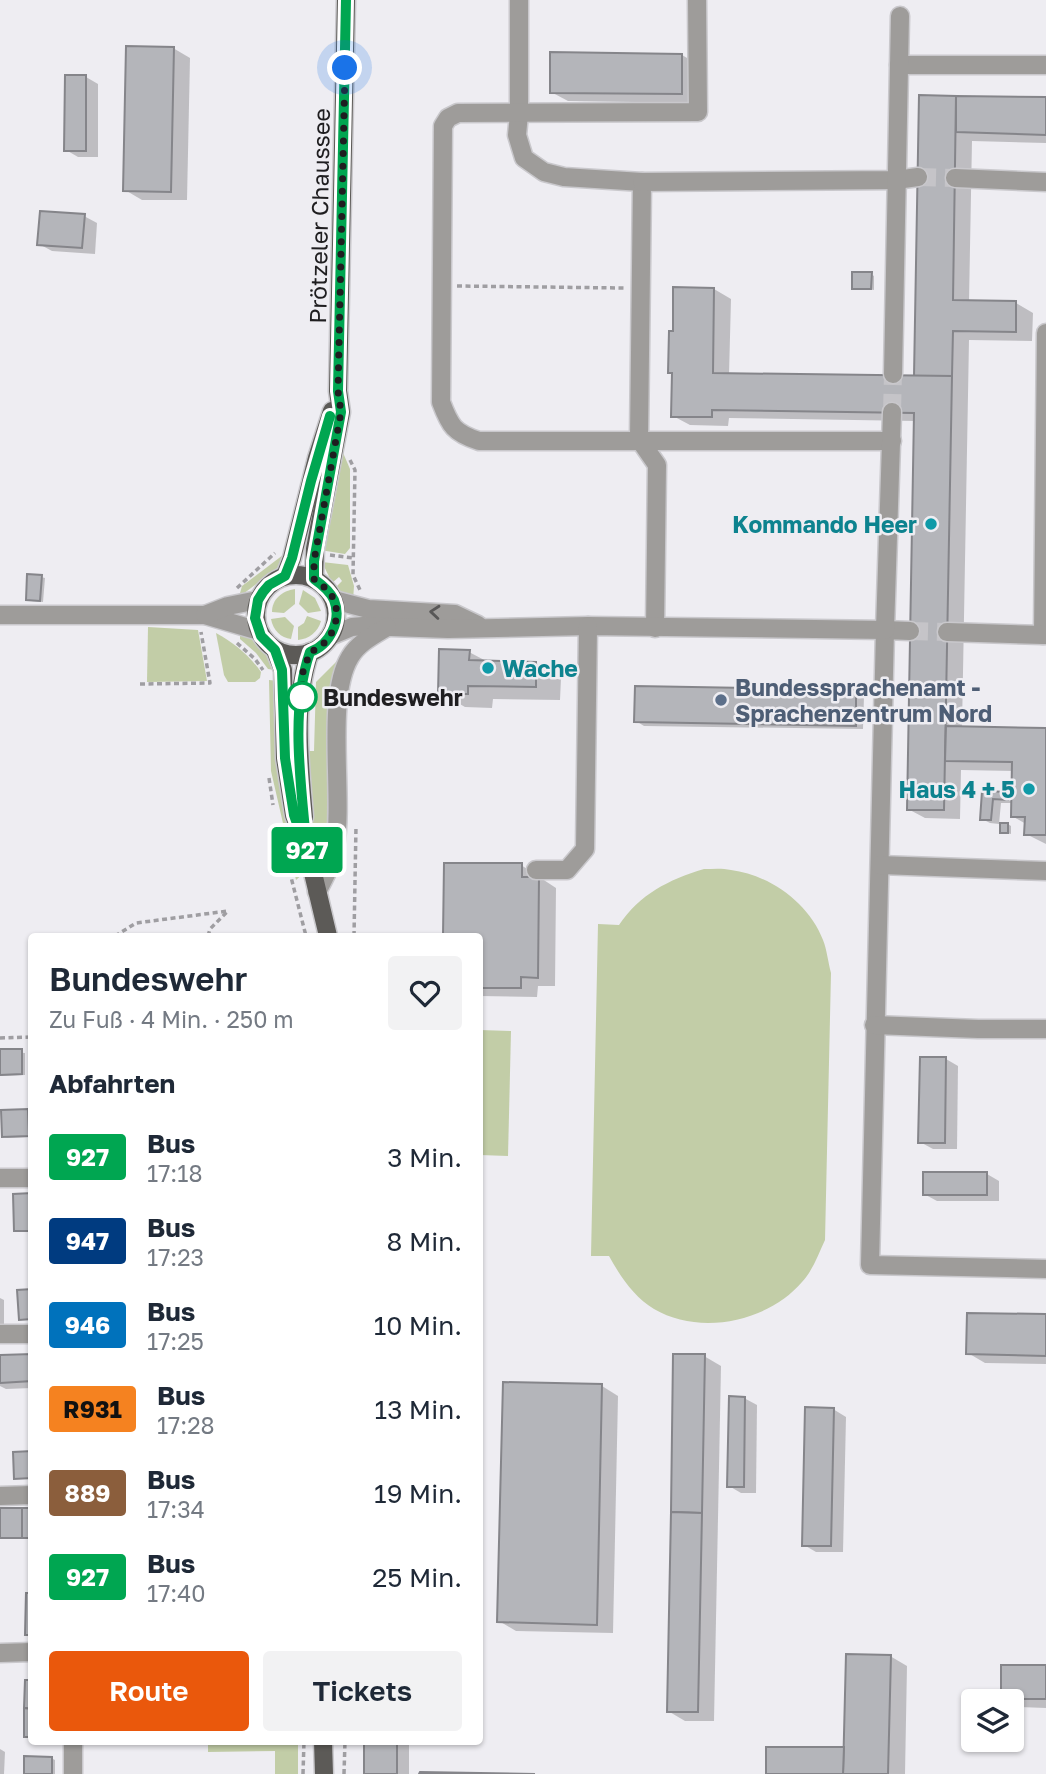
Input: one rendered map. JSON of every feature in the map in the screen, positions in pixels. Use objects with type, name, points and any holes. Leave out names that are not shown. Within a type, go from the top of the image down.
[{"type":"main road","name":"Prötzeler Chaussee","points":[[314,579],[315,549],[341,412],[338,391],[346,0]]},
{"type":"main road","name":"Prötzeler Chaussee","points":[[285,576],[338,391]]},
{"type":"main road","points":[[303,575],[314,579],[324,586],[334,600],[336,618],[330,635],[323,645],[310,652],[294,656],[275,650],[267,644],[259,631],[255,618],[258,600],[269,585],[285,576],[303,575]]},
{"type":"main road","points":[[275,650],[283,677],[285,758],[294,815],[307,852],[327,933]]},
{"type":"main road","points":[[307,852],[300,729],[303,672],[310,652]]},
{"type":"street","points":[[519,0],[517,135],[524,158],[544,172],[564,177],[642,182],[896,180],[918,177]]},
{"type":"street","points":[[697,0],[698,112],[458,113],[447,118],[443,126],[441,402],[449,422],[461,435],[479,440],[892,441]]},
{"type":"street","points":[[893,374],[900,16]]},
{"type":"street","points":[[900,65],[1046,65]]},
{"type":"street","points":[[955,178],[1046,182]]},
{"type":"street","points":[[642,182],[639,439],[657,465],[655,628]]},
{"type":"street","points":[[947,632],[1044,635],[1046,333]]},
{"type":"street","points":[[892,412],[874,1025],[870,1265],[1046,1269]]},
{"type":"street","points":[[202,621],[228,606],[258,600]]},
{"type":"street","points":[[334,600],[368,609],[455,614],[481,626]]},
{"type":"street","points":[[0,615],[202,621],[259,631]]},
{"type":"street","points":[[330,635],[352,627],[481,626],[910,631]]},
{"type":"street","points":[[536,870],[567,870],[585,849],[588,626]]},
{"type":"street","points":[[317,892],[335,849],[341,676],[351,655],[366,639],[387,627]]},
{"type":"street","points":[[880,865],[1046,871]]},
{"type":"street","points":[[874,1025],[1046,1029]]},
{"type":"street","points":[[0,1178],[28,1178]]},
{"type":"street","points":[[0,1334],[28,1334]]},
{"type":"street","points":[[0,1496],[28,1495]]},
{"type":"street","points":[[0,1653],[28,1653]]},
{"type":"street","points":[[73,1745],[73,1774]]},
{"type":"path","points":[[442,286],[640,288]]},
{"type":"path","points":[[140,684],[210,684],[202,621]]},
{"type":"path","points":[[120,933],[136,923],[228,911],[209,933]]},
{"type":"path","points":[[0,1038],[28,1037]]},
{"type":"path","points":[[303,1774],[304,1745]]},
{"type":"path","points":[[344,1774],[345,1745]]},
{"type":"green space","points":[[341,448],[350,469],[350,548],[345,554],[320,550]]},
{"type":"green space","points":[[283,555],[286,556],[279,567],[239,597],[242,586]]},
{"type":"green space","points":[[322,562],[348,565],[354,586],[353,601],[336,587],[342,581],[339,577],[332,583]]},
{"type":"green space","points":[[295,589],[295,604],[284,613],[272,612],[279,596]]},
{"type":"green space","points":[[303,590],[315,598],[321,611],[308,613],[299,604]]},
{"type":"green space","points":[[307,616],[321,621],[320,625],[312,634],[298,640],[298,627],[304,623]]},
{"type":"green space","points":[[285,617],[294,626],[291,639],[278,633],[271,619]]},
{"type":"green space","points":[[148,627],[198,630],[207,681],[147,682]]},
{"type":"green space","points":[[240,631],[253,637],[264,652],[268,653],[275,670],[268,669],[256,653],[240,639]]},
{"type":"green space","points":[[216,633],[235,645],[251,660],[261,672],[260,678],[255,682],[228,682],[224,675]]},
{"type":"green space","points":[[340,658],[331,833],[322,865],[309,824],[306,751],[314,751],[316,682]]},
{"type":"green space","points":[[269,680],[278,681],[292,826],[304,873],[296,880],[271,771]]},
{"type":"green space","points":[[704,869],[746,873],[786,893],[798,903],[817,927],[831,973],[825,1240],[809,1272],[788,1296],[752,1315],[712,1323],[692,1322],[654,1309],[628,1286],[609,1256],[591,1256],[598,924],[619,925],[636,905],[656,889]]},
{"type":"green space","points":[[483,1030],[511,1031],[508,1156],[483,1155]]},
{"type":"green space","points":[[208,1745],[298,1745],[298,1774],[275,1774],[275,1751],[208,1752]]},
{"type":"building","points":[[126,46],[174,47],[171,192],[123,191]]},
{"type":"building","points":[[550,52],[682,54],[682,94],[550,93]]},
{"type":"building","points":[[65,75],[86,75],[86,151],[64,151]]},
{"type":"building","points":[[919,95],[956,96],[953,300],[1016,301],[1016,332],[953,331],[952,376],[914,376]]},
{"type":"building","points":[[956,96],[1046,97],[1046,135],[956,132]]},
{"type":"building","points":[[40,211],[85,214],[82,248],[37,245]]},
{"type":"building","points":[[852,272],[872,272],[871,289],[852,289]]},
{"type":"building","name":"Kommando Heer","points":[[673,287],[714,288],[713,373],[952,376],[944,810],[907,810],[914,413],[712,410],[712,417],[671,417],[672,373],[668,373],[669,331],[673,331]]},
{"type":"building","points":[[27,574],[42,575],[40,601],[26,600]]},
{"type":"building","name":"Wache","points":[[439,649],[470,650],[469,660],[536,662],[536,687],[468,686],[468,694],[438,694]]},
{"type":"building","name":"Bundessprachenamt - Sprachenzentrum Nord","points":[[635,686],[856,690],[856,726],[634,722]]},
{"type":"building","name":"Haus 4 + 5","points":[[946,726],[1046,728],[1046,835],[1024,835],[1025,817],[1011,817],[1012,762],[945,761]]},
{"type":"building","points":[[982,791],[1008,792],[1008,800],[993,799],[991,820],[980,820]]},
{"type":"building","points":[[1000,823],[1008,823],[1008,833],[1000,833]]},
{"type":"building","points":[[444,863],[522,863],[522,877],[539,877],[538,978],[521,977],[521,988],[483,988],[483,933],[443,933]]},
{"type":"building","points":[[0,1049],[22,1049],[22,1074],[0,1075]]},
{"type":"building","points":[[920,1057],[946,1057],[945,1143],[918,1143]]},
{"type":"building","points":[[28,1109],[28,1136],[2,1137],[1,1110]]},
{"type":"building","points":[[923,1172],[987,1172],[987,1195],[923,1195]]},
{"type":"building","points":[[28,1193],[28,1231],[14,1231],[13,1194]]},
{"type":"building","points":[[28,1289],[28,1319],[19,1320],[17,1290]]},
{"type":"building","points":[[967,1313],[1046,1314],[1046,1356],[966,1354]]},
{"type":"building","points":[[28,1354],[28,1381],[0,1383],[0,1355]]},
{"type":"building","points":[[673,1354],[705,1354],[702,1513],[671,1512]]},
{"type":"building","points":[[503,1382],[602,1384],[597,1625],[497,1622]]},
{"type":"building","points":[[729,1396],[745,1397],[744,1487],[727,1487]]},
{"type":"building","points":[[805,1407],[834,1408],[831,1546],[802,1546]]},
{"type":"building","points":[[28,1451],[28,1478],[14,1479],[13,1452]]},
{"type":"building","points":[[0,1508],[22,1508],[22,1538],[0,1538]]},
{"type":"building","points":[[22,1508],[28,1508],[28,1538],[22,1538]]},
{"type":"building","points":[[671,1512],[702,1513],[698,1712],[667,1712]]},
{"type":"building","points":[[26,1593],[28,1593],[28,1635],[25,1635]]},
{"type":"building","points":[[846,1654],[891,1655],[888,1774],[843,1774]]},
{"type":"building","points":[[1001,1665],[1046,1665],[1046,1699],[1024,1699],[1024,1689],[1001,1689]]},
{"type":"building","points":[[25,1680],[28,1680],[28,1708],[24,1708]]},
{"type":"building","points":[[24,1708],[28,1708],[28,1737],[24,1737]]},
{"type":"building","points":[[364,1745],[397,1745],[397,1774],[364,1774]]},
{"type":"building","points":[[766,1747],[844,1747],[843,1774],[766,1774]]},
{"type":"building","points":[[24,1756],[52,1757],[52,1774],[24,1774]]},
{"type":"building","points":[[420,1772],[535,1774],[419,1774]]},
{"type":"tunnel","points":[[918,177],[955,178]]},
{"type":"tunnel","points":[[892,412],[893,374]]},
{"type":"tunnel","points":[[910,631],[947,632]]},
{"type":"bus line","name":"927","points":[[330,416],[292,558],[285,576],[269,585],[258,600],[255,618],[261,636],[275,650],[282,670],[285,758],[294,815],[307,852],[300,761],[303,672],[310,652],[329,638],[336,618],[334,600],[324,586],[314,579],[314,561],[341,412],[338,391],[346,0]]},
{"type":"place","name":"Kommando Heer","points":[[931,524]]},
{"type":"place","name":"Wache","points":[[488,668]]},
{"type":"place","name":"Bundeswehr","points":[[302,697]]},
{"type":"place","name":"Bundessprachenamt - Sprachenzentrum Nord","points":[[721,700]]},
{"type":"place","name":"Haus 4 + 5","points":[[1029,789]]},
{"type":"route","points":[[302,697],[303,672],[310,652],[329,638],[336,618],[334,600],[324,586],[314,579],[314,561],[341,412],[338,391],[345,68]]}]
